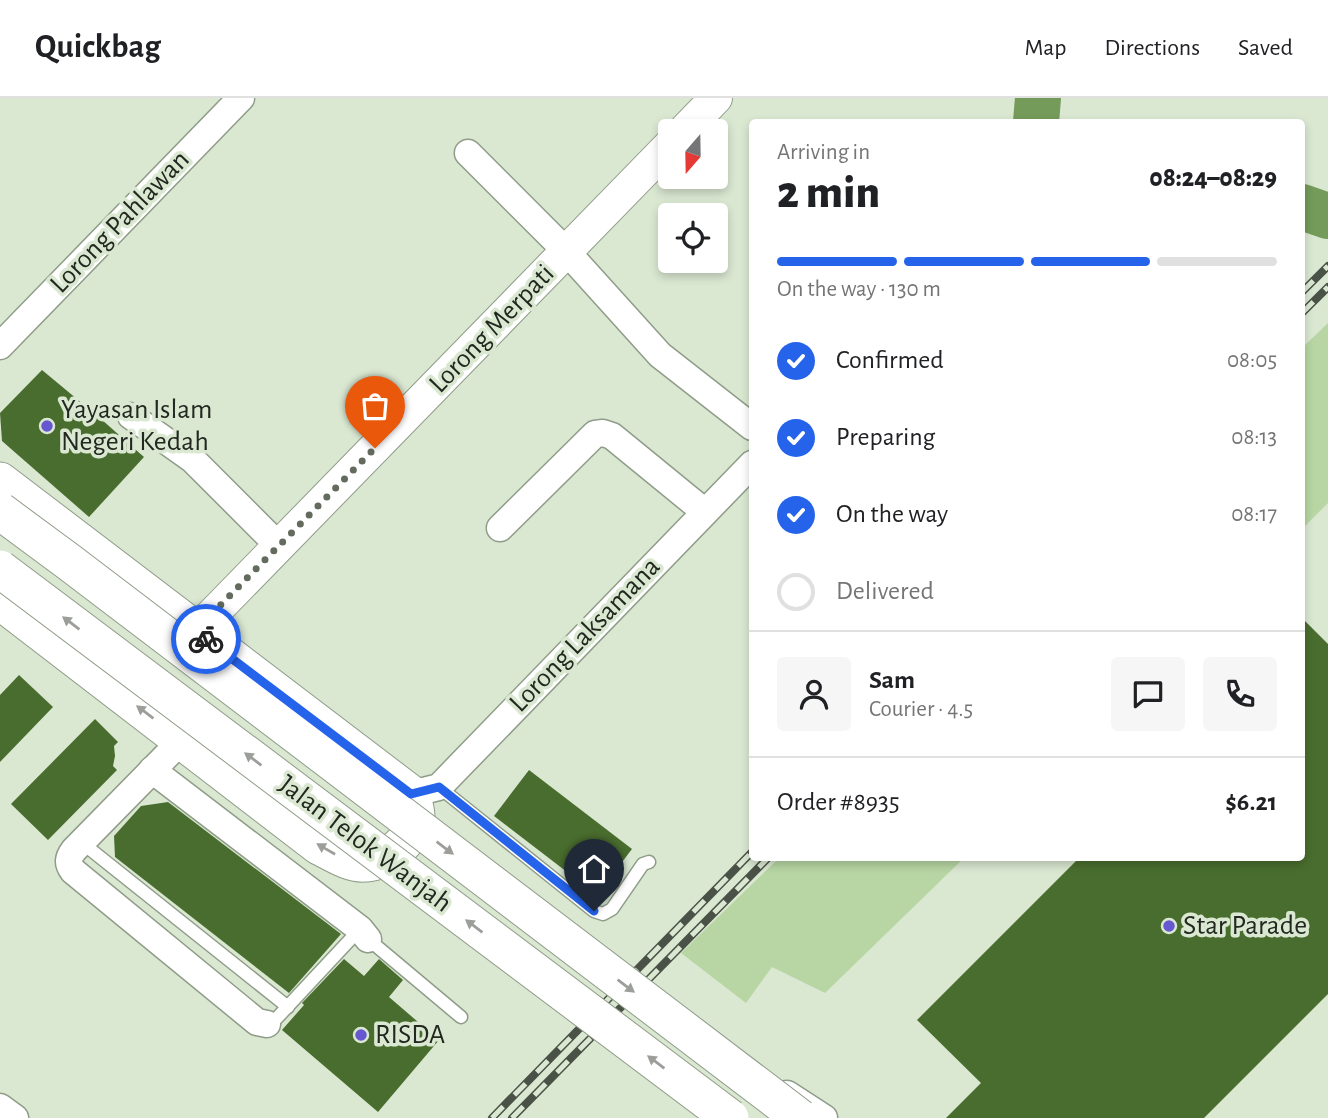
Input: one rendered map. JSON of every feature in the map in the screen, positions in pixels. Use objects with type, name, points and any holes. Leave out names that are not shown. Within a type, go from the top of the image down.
[{"type":"main road","points":[[0,481],[195,631],[425,790],[407,839],[390,855],[365,864],[344,859],[319,846],[0,601]]},
{"type":"main road","name":"Jalan Telok Wanjah","points":[[0,512],[102,586],[800,1118]]},
{"type":"main road","name":"Jalan Telok Wanjah","points":[[0,569],[730,1118]]},
{"type":"street","name":"Lorong Pahlawan","points":[[0,346],[241,98]]},
{"type":"street","points":[[696,119],[716,98]]},
{"type":"street","points":[[468,153],[567,252],[660,355],[749,425]]},
{"type":"street","name":"Lorong Merpati","points":[[195,631],[658,157]]},
{"type":"street","points":[[131,416],[193,460],[279,547]]},
{"type":"street","points":[[500,528],[595,434],[603,433],[612,436],[705,512]]},
{"type":"street","name":"Lorong Laksamana","points":[[425,790],[749,467]]},
{"type":"street","points":[[182,740],[81,842],[68,860],[73,871],[257,1022],[267,1024]]},
{"type":"street","points":[[152,770],[364,934]]},
{"type":"street","points":[[701,1118],[700,1092],[706,1081],[718,1071],[746,1068],[824,1118]]},
{"type":"street","points":[[0,1107],[15,1118]]},
{"type":"lane","points":[[425,790],[594,911],[603,914],[612,909],[643,864],[649,862]]},
{"type":"lane","points":[[81,842],[288,1007]]},
{"type":"lane","points":[[267,1024],[272,1023],[364,934],[461,1017]]},
{"type":"green space","points":[[1328,323],[1328,503],[1305,526],[1305,345]]},
{"type":"green space","points":[[776,861],[961,861],[825,993],[772,967],[746,1003],[681,953]]},
{"type":"building","points":[[42,370],[144,457],[89,517],[2,441],[0,413]]},
{"type":"building","name":"Star Parade","points":[[1305,621],[1328,644],[1328,994],[1204,1118],[946,1118],[981,1083],[917,1020],[1076,861],[1305,861]]},
{"type":"building","points":[[19,675],[53,707],[0,762],[0,695]]},
{"type":"building","points":[[95,719],[118,742],[114,746],[113,766],[117,770],[48,840],[11,804]]},
{"type":"building","points":[[529,770],[632,849],[597,895],[494,816]]},
{"type":"building","points":[[168,802],[341,934],[289,993],[115,857],[114,836],[141,806]]},
{"type":"building","name":"RISDA","points":[[344,959],[364,976],[379,959],[403,980],[389,997],[439,1040],[378,1112],[282,1030],[304,1005],[302,1003]]},
{"type":"waterway","points":[[1036,119],[1038,98]]},
{"type":"waterway","points":[[1305,208],[1328,216]]},
{"type":"railway","points":[[1305,289],[1328,266]]},
{"type":"railway","points":[[1305,310],[1328,287]]},
{"type":"railway","points":[[492,1118],[749,855]]},
{"type":"railway","points":[[512,1118],[765,861]]},
{"type":"way so far","points":[[206,639],[195,631],[375,448]]},
{"type":"place","name":"Yayasan Islam Negeri Kedah","points":[[47,426]]},
{"type":"place","name":"Star Parade","points":[[1169,926]]},
{"type":"place","name":"RISDA","points":[[361,1035]]},
{"type":"route","points":[[206,639],[411,794],[439,787],[594,911]]}]
